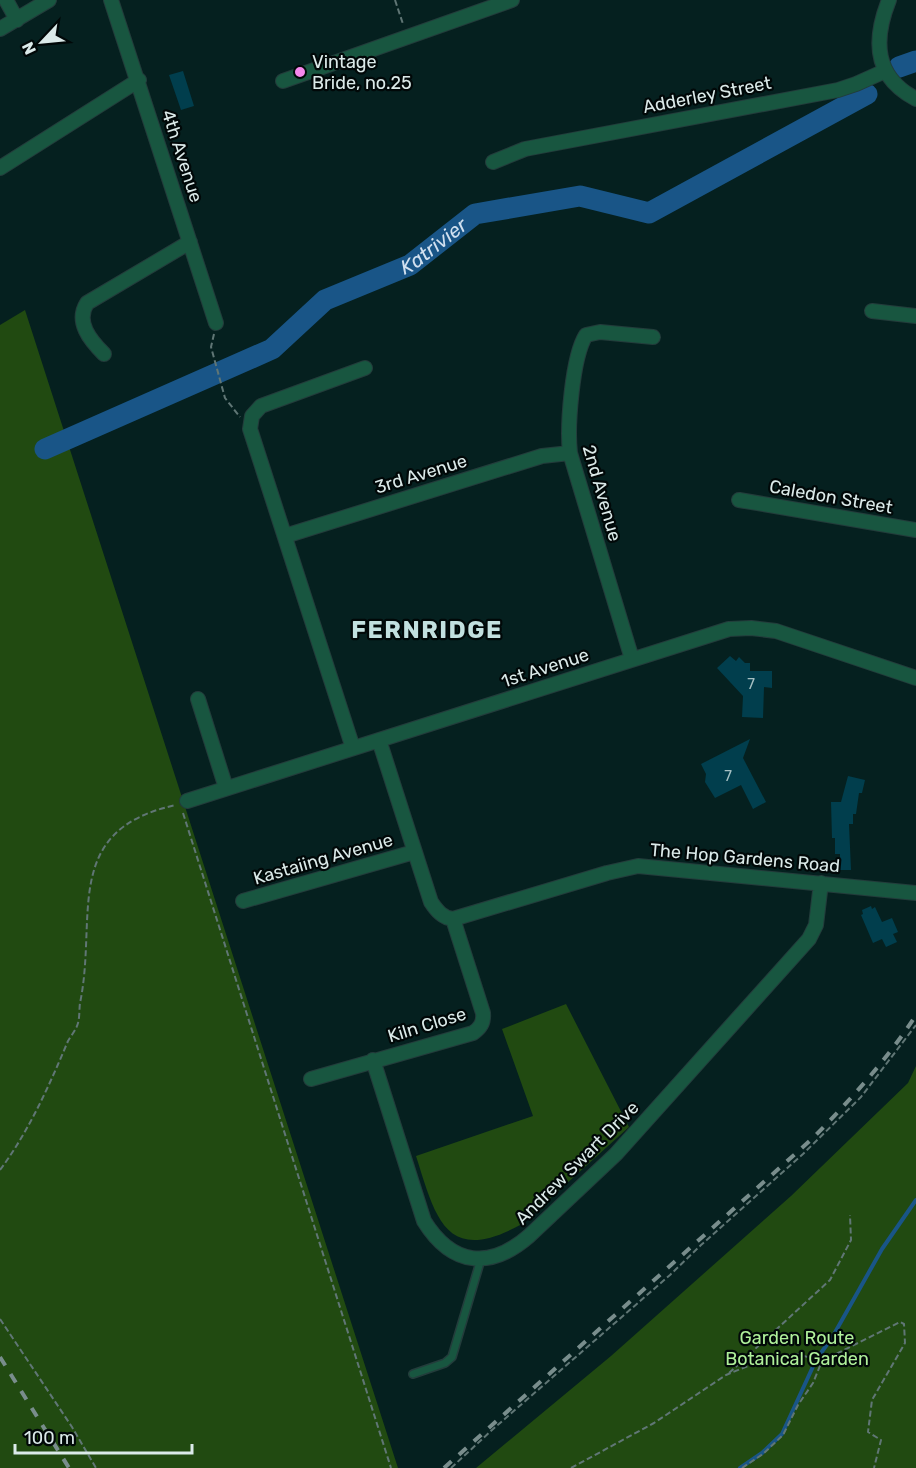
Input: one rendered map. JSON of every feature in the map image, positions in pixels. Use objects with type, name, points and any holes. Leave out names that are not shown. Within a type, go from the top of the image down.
[{"type":"street","points":[[6,0],[17,20]]},
{"type":"street","points":[[0,29],[49,0]]},
{"type":"street","name":"4th Avenue","points":[[111,0],[139,80],[216,322]]},
{"type":"street","points":[[283,81],[407,35],[512,0]]},
{"type":"street","points":[[889,0],[880,24],[879,53],[885,71],[902,90],[916,99]]},
{"type":"street","name":"Adderley Street","points":[[493,162],[525,149],[837,90],[885,71]]},
{"type":"street","points":[[0,168],[139,80]]},
{"type":"street","points":[[104,354],[85,332],[82,317],[87,303],[190,242]]},
{"type":"street","points":[[873,310],[916,316]]},
{"type":"street","name":"2nd Avenue","points":[[632,659],[570,453],[573,389],[578,355],[586,335],[600,332],[653,337]]},
{"type":"street","points":[[353,748],[250,429],[252,416],[261,406],[365,368]]},
{"type":"street","name":"3rd Avenue","points":[[285,536],[542,456],[570,453]]},
{"type":"street","name":"Caledon Street","points":[[739,500],[916,530]]},
{"type":"street","name":"1st Avenue","points":[[187,801],[729,629],[751,627],[776,631],[916,678]]},
{"type":"street","points":[[198,699],[226,788]]},
{"type":"street","points":[[378,740],[431,902],[440,914],[453,919]]},
{"type":"street","name":"Kastaiing Avenue","points":[[243,901],[414,852]]},
{"type":"street","name":"The Hop Gardens Road","points":[[453,919],[607,873],[638,866],[916,893]]},
{"type":"street","name":"Andrew Swart Drive","points":[[481,1259],[503,1254],[529,1236],[616,1154],[718,1042],[813,933],[821,883]]},
{"type":"street","name":"Kiln Close","points":[[311,1079],[473,1033],[482,1024],[483,1013],[453,919]]},
{"type":"street","points":[[373,1060],[424,1221],[441,1245],[459,1255],[481,1259]]},
{"type":"lane","points":[[413,1374],[445,1363],[452,1357],[481,1259]]},
{"type":"path","points":[[395,0],[407,35]]},
{"type":"path","points":[[216,322],[211,347],[225,398],[250,429]]},
{"type":"path","points":[[0,1170],[20,1140],[78,1024],[87,955],[86,921],[89,884],[104,846],[118,830],[133,819],[159,808],[181,804],[391,1468]]},
{"type":"path","points":[[452,1468],[803,1154],[861,1096],[916,1025]]},
{"type":"path","points":[[571,1468],[654,1423],[726,1375],[830,1280],[851,1240],[850,1215]]},
{"type":"path","points":[[0,1319],[72,1427],[96,1468]]},
{"type":"path","points":[[726,1375],[765,1359],[797,1354],[822,1361],[900,1322],[904,1324],[905,1343],[872,1400],[868,1432],[881,1440],[874,1468]]},
{"type":"path","points":[[742,1468],[764,1454],[783,1435],[798,1405],[813,1383],[822,1361]]},
{"type":"green space","points":[[25,310],[398,1468],[0,1468],[0,325]]},
{"type":"green space","points":[[566,1004],[629,1127],[522,1224],[496,1236],[476,1240],[460,1238],[448,1229],[438,1216],[416,1156],[533,1116],[502,1029]]},
{"type":"green space","name":"Garden Route Botanical Garden","points":[[916,1066],[916,1468],[476,1468],[611,1356],[791,1196],[908,1083]]},
{"type":"building","points":[[183,71],[194,106],[181,110],[169,75]]},
{"type":"building","points":[[730,656],[736,661],[739,657],[745,663],[750,663],[750,671],[772,671],[772,688],[764,687],[763,718],[742,717],[743,696],[717,668]]},
{"type":"building","points":[[750,739],[743,758],[766,802],[753,809],[741,785],[715,798],[705,782],[706,774],[701,764]]},
{"type":"building","points":[[848,776],[865,780],[862,793],[859,793],[856,814],[853,814],[853,824],[849,824],[851,870],[840,870],[840,854],[835,854],[835,838],[832,838],[831,802],[841,802]]},
{"type":"building","points":[[871,906],[872,909],[875,907],[882,922],[892,918],[898,932],[893,934],[897,942],[886,947],[882,939],[873,943],[861,915],[862,910]]},
{"type":"waterway","name":"Katrivier","points":[[899,67],[916,61]]},
{"type":"waterway","name":"Katrivier","points":[[45,449],[272,349],[325,300],[410,265],[475,214],[580,196],[649,213],[867,94]]},
{"type":"waterway","points":[[740,1468],[762,1453],[782,1434],[816,1360],[833,1336],[882,1249],[916,1200]]},
{"type":"railway","points":[[444,1468],[813,1138],[868,1079],[916,1015]]},
{"type":"railway","points":[[0,1357],[69,1468]]},
{"type":"place","name":"Vintage Bride, no.25","points":[[300,72]]},
{"type":"district","name":"FERNRIDGE","points":[[427,630]]}]
